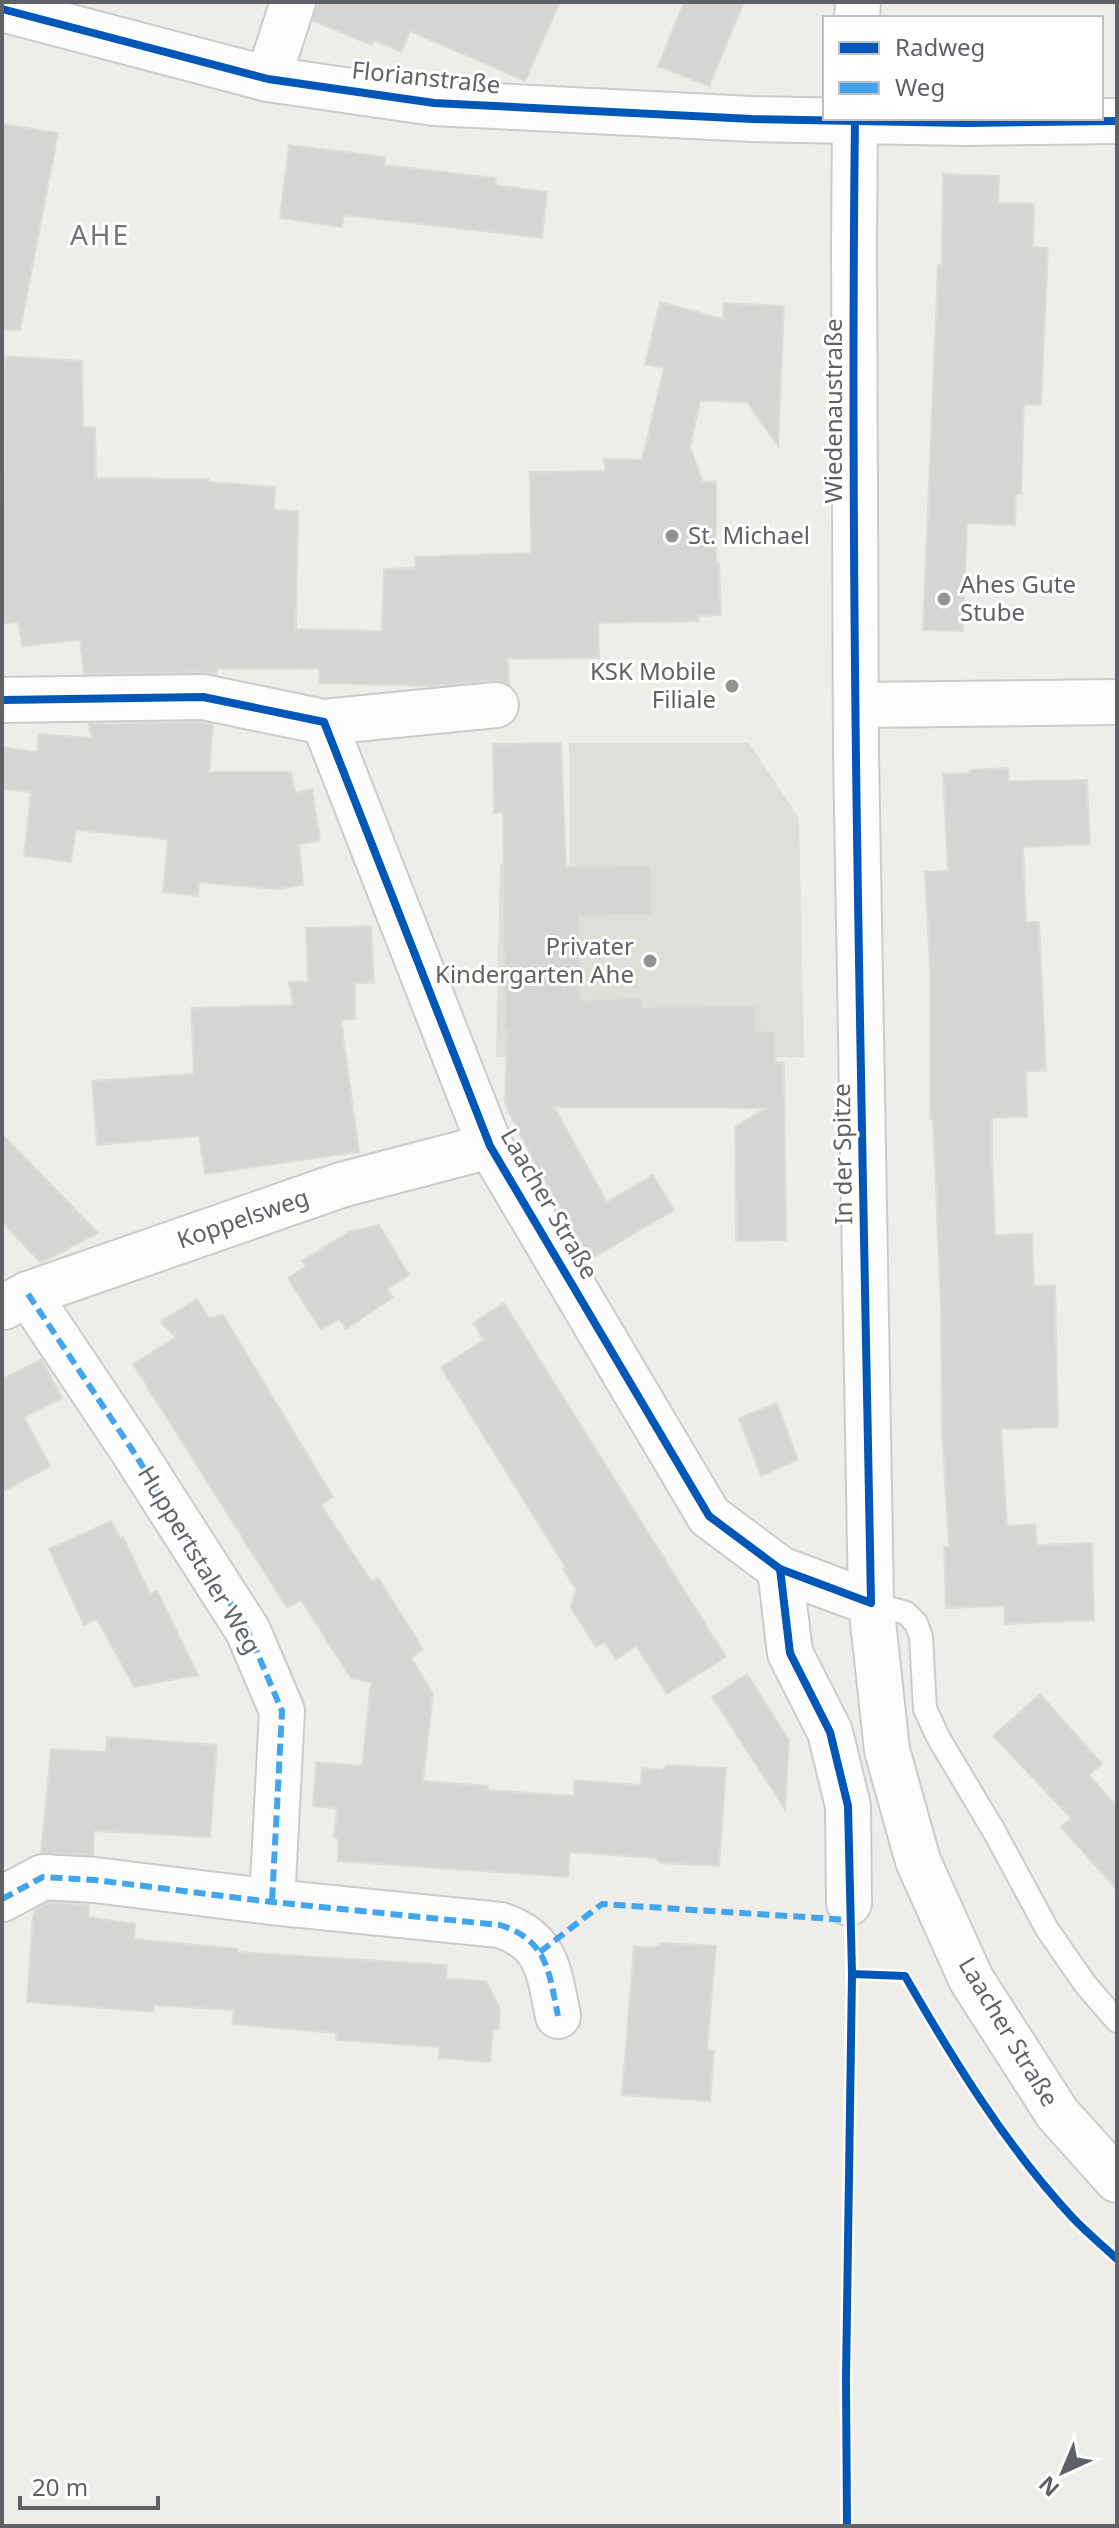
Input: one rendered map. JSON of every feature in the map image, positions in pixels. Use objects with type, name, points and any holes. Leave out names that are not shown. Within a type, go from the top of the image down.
[{"type":"street","points":[[268,79],[293,2]]},
{"type":"street","name":"Florianstraße","points":[[2,9],[268,79],[434,103],[752,119],[823,119]]},
{"type":"street","name":"Wiedenaustraße","points":[[855,120],[856,705]]},
{"type":"street","name":"Florianstraße","points":[[883,120],[966,123],[1117,121]]},
{"type":"street","points":[[2,700],[203,697],[324,722],[496,705]]},
{"type":"street","points":[[856,705],[1117,702]]},
{"type":"street","name":"In der Spitze","points":[[856,705],[871,1603]]},
{"type":"street","name":"Laacher Straße","points":[[324,722],[490,1146],[709,1516],[780,1569],[871,1603],[887,1750],[918,1861],[971,1979],[1057,2113],[1117,2180]]},
{"type":"street","name":"Koppelsweg","points":[[15,1301],[341,1185],[490,1146]]},
{"type":"street","name":"Huppertstaler Weg","points":[[15,1301],[131,1448],[248,1631],[282,1711],[272,1902]]},
{"type":"street","points":[[780,1569],[790,1653],[830,1732],[848,1806],[849,1903]]},
{"type":"street","points":[[2,1899],[43,1877],[486,1923],[512,1929],[542,1954],[558,2016]]},
{"type":"lane","points":[[871,1603],[906,1613],[916,1623],[921,1637],[925,1709],[939,1739],[1047,1929],[1085,1984],[1117,2021]]},
{"type":"shaded area","name":"Privater Kindergarten Ahe","points":[[569,743],[749,743],[799,818],[804,1057],[496,1057],[500,864],[570,865]]},
{"type":"building","points":[[317,2],[560,2],[525,81],[410,31],[402,52],[373,40],[372,45],[313,21]]},
{"type":"building","points":[[684,2],[744,2],[709,86],[658,66]]},
{"type":"building","points":[[2,124],[58,133],[20,331],[2,329]]},
{"type":"building","points":[[289,145],[385,157],[384,165],[496,178],[495,185],[547,192],[542,238],[344,215],[342,227],[280,218]]},
{"type":"building","points":[[943,174],[999,176],[998,203],[1034,204],[1033,247],[1048,248],[1041,405],[1024,404],[1021,494],[1016,494],[1015,525],[967,523],[963,631],[923,630],[938,265],[942,265]]},
{"type":"building","points":[[660,302],[723,319],[724,303],[784,306],[778,446],[747,402],[700,401],[690,447],[703,482],[716,481],[716,563],[719,564],[721,615],[698,616],[699,621],[598,623],[599,658],[508,659],[509,684],[494,680],[437,686],[319,683],[320,668],[217,669],[216,674],[84,674],[80,640],[22,646],[18,622],[2,624],[5,356],[82,361],[83,427],[95,428],[96,478],[209,479],[209,482],[275,487],[274,510],[298,511],[296,629],[382,631],[384,569],[415,568],[415,557],[531,553],[530,472],[605,471],[604,459],[642,460],[664,368],[645,364]]},
{"type":"building","points":[[201,722],[213,725],[209,772],[291,772],[295,793],[312,789],[320,841],[299,844],[303,885],[275,889],[199,882],[198,896],[163,892],[168,840],[158,838],[76,830],[71,862],[24,856],[31,792],[2,789],[2,747],[37,752],[39,734],[91,738],[89,724]]},
{"type":"building","points":[[561,743],[566,867],[651,866],[652,915],[579,916],[581,1000],[641,998],[642,1007],[756,1006],[756,1031],[776,1032],[776,1062],[784,1063],[786,1240],[736,1241],[735,1127],[766,1108],[554,1107],[607,1202],[653,1175],[674,1210],[591,1259],[540,1173],[505,1104],[507,1031],[504,1031],[503,813],[494,813],[493,744]]},
{"type":"building","points":[[1008,768],[1009,781],[1087,780],[1090,844],[1023,847],[1026,922],[1039,922],[1046,1071],[1026,1071],[1027,1116],[992,1118],[992,1158],[995,1235],[1032,1234],[1034,1286],[1055,1285],[1058,1427],[1001,1429],[1007,1526],[1035,1524],[1037,1545],[1092,1543],[1094,1620],[1005,1624],[1004,1606],[946,1608],[944,1547],[949,1547],[942,1431],[941,1311],[933,1119],[930,1119],[930,968],[925,872],[948,871],[943,774]]},
{"type":"building","points":[[371,926],[374,983],[355,983],[355,1019],[341,1020],[359,1152],[205,1174],[199,1136],[97,1145],[92,1081],[194,1074],[191,1008],[293,1005],[289,982],[308,981],[306,928]]},
{"type":"building","points":[[2,1134],[98,1233],[41,1263],[2,1222]]},
{"type":"building","points":[[379,1225],[409,1275],[387,1289],[393,1297],[346,1329],[339,1319],[321,1330],[288,1278],[306,1266],[302,1261],[349,1232]]},
{"type":"building","points":[[197,1299],[209,1318],[223,1315],[333,1497],[321,1505],[372,1582],[378,1578],[423,1649],[411,1658],[433,1694],[423,1781],[488,1786],[488,1790],[574,1796],[574,1780],[641,1785],[642,1768],[661,1770],[668,1765],[726,1768],[719,1866],[661,1863],[656,1858],[570,1852],[568,1877],[338,1861],[338,1840],[334,1836],[337,1808],[313,1806],[316,1762],[362,1766],[371,1682],[351,1678],[301,1600],[287,1608],[133,1364],[176,1337],[160,1322]]},
{"type":"building","points":[[504,1303],[726,1657],[667,1694],[636,1646],[616,1660],[605,1642],[596,1647],[571,1608],[576,1589],[563,1569],[566,1568],[441,1367],[484,1340],[473,1323]]},
{"type":"building","points":[[41,1359],[62,1398],[24,1417],[50,1466],[2,1492],[2,1377]]},
{"type":"building","points":[[777,1403],[798,1460],[761,1476],[739,1418]]},
{"type":"building","points":[[111,1521],[121,1539],[123,1537],[150,1594],[157,1591],[198,1675],[134,1687],[97,1619],[84,1625],[49,1549]]},
{"type":"building","points":[[747,1674],[789,1740],[785,1809],[712,1697]]},
{"type":"building","points":[[1040,1694],[1102,1764],[1089,1775],[1117,1807],[1117,1890],[1061,1827],[1071,1818],[993,1736]]},
{"type":"building","points":[[107,1737],[217,1745],[210,1837],[94,1831],[93,1855],[41,1853],[51,1749],[106,1752]]},
{"type":"building","points":[[49,1902],[89,1905],[88,1917],[135,1924],[134,1939],[238,1949],[237,1952],[447,1965],[446,1979],[486,1981],[500,2009],[499,2028],[493,2030],[490,2062],[439,2058],[439,2047],[336,2040],[336,2033],[232,2024],[234,2010],[154,2005],[154,2012],[27,2002],[33,1917],[35,1910]]},
{"type":"building","points":[[662,1943],[716,1946],[707,2050],[714,2051],[710,2101],[622,2095],[634,1946],[654,1948]]},
{"type":"marked path","points":[[28,1294],[248,1631],[282,1711],[272,1902]]},
{"type":"marked path","points":[[2,1899],[43,1877],[95,1880],[500,1925],[516,1931],[537,1949],[548,1972],[558,2016]]},
{"type":"marked path","points":[[540,1952],[602,1904],[850,1920]]},
{"type":"cycle path","points":[[2,9],[268,79],[434,103],[752,119],[966,123],[1117,121]]},
{"type":"cycle path","points":[[2,700],[203,697],[324,722],[490,1146],[709,1516],[780,1569],[871,1603],[855,675],[855,120]]},
{"type":"cycle path","points":[[780,1569],[790,1653],[830,1732],[848,1806],[852,1974],[847,2526]]},
{"type":"cycle path","points":[[852,1974],[905,1976],[1003,2132],[1072,2217],[1117,2259]]},
{"type":"place","name":"St. Michael","points":[[672,536]]},
{"type":"place","name":"Ahes Gute Stube","points":[[944,599]]},
{"type":"place","name":"KSK Mobile Filiale","points":[[732,686]]},
{"type":"place","name":"Privater Kindergarten Ahe","points":[[650,961]]},
{"type":"district","name":"AHE","points":[[100,235]]}]
